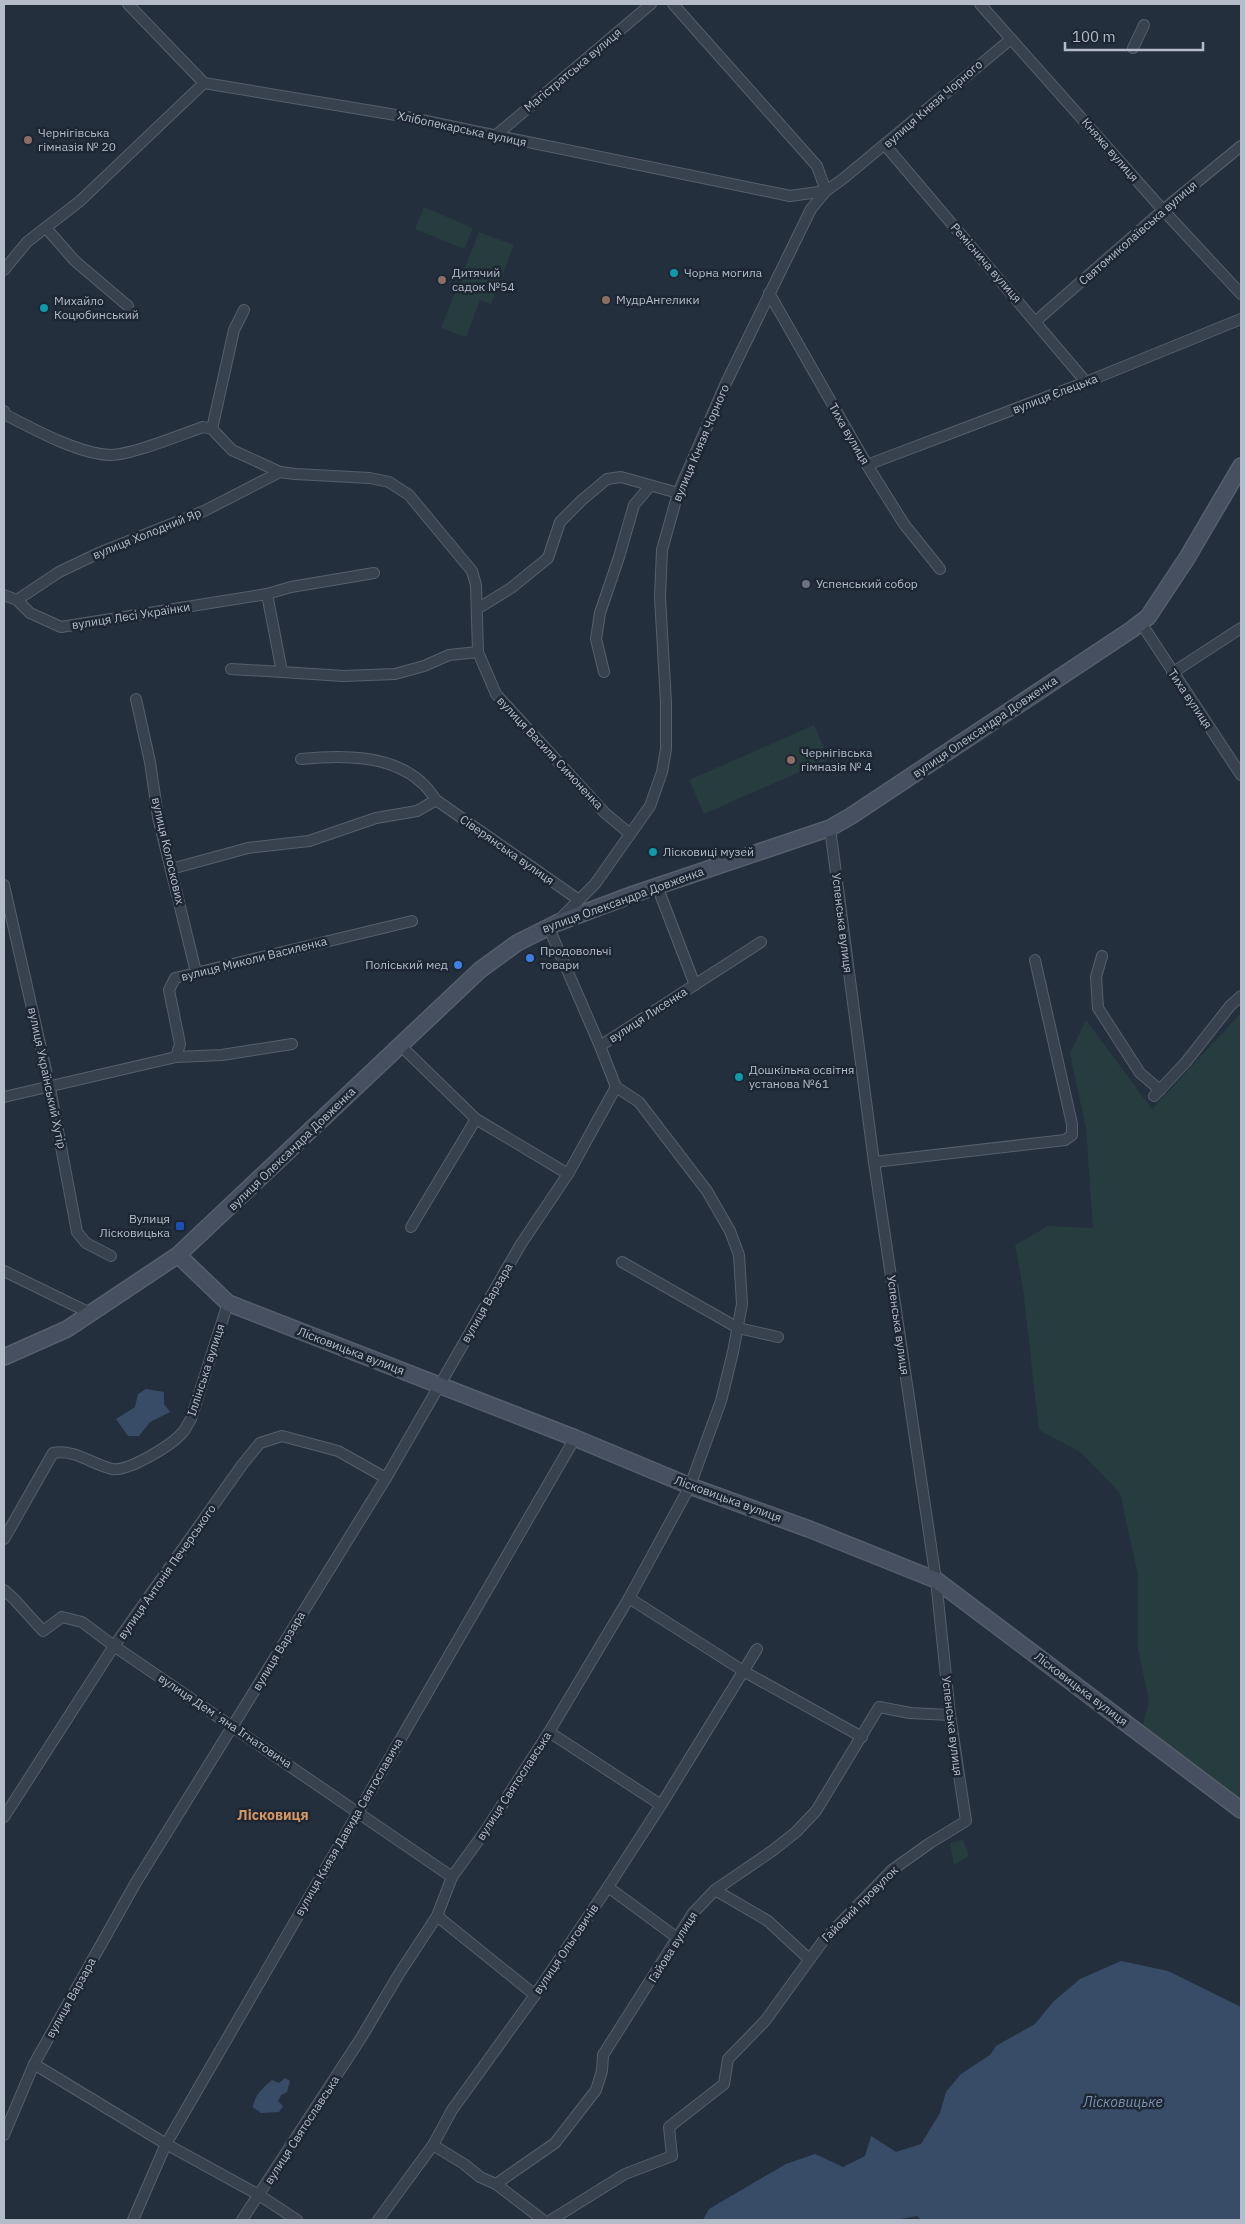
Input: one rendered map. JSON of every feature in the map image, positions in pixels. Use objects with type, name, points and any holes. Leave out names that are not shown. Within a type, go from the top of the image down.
[{"type":"main road","name":"вулиця Олександра Довженка","points":[[4,1357],[67,1329],[178,1255],[480,970],[517,943],[552,925],[657,886],[830,828],[851,816],[1141,623],[1148,617],[1187,558],[1241,466]]},
{"type":"main road","name":"Лісковицька вулиця","points":[[178,1255],[228,1303],[575,1438],[690,1486],[826,1536],[936,1580],[1241,1810]]},
{"type":"street","points":[[4,270],[27,242],[80,201],[204,83],[128,4]]},
{"type":"street","name":"Магістратська вулиця","points":[[495,136],[652,4]]},
{"type":"street","points":[[673,4],[817,166],[826,191]]},
{"type":"street","name":"Княжа вулиця","points":[[980,4],[1163,210],[1241,294]]},
{"type":"street","points":[[1133,48],[1144,25]]},
{"type":"street","name":"вулиця Князя Чорного","points":[[552,925],[595,884],[650,806],[662,772],[666,750],[666,703],[660,597],[662,550],[678,493],[726,382],[811,209],[826,191],[885,145],[1011,38]]},
{"type":"street","name":"Хлібопекарська вулиця","points":[[204,83],[402,116],[790,196],[826,191]]},
{"type":"street","name":"Реміснича вулиця","points":[[885,145],[1086,382]]},
{"type":"street","name":"Святомиколаївська вулиця","points":[[1036,322],[1163,210],[1241,146]]},
{"type":"street","points":[[46,228],[74,262],[128,306]]},
{"type":"street","name":"Тиха вулиця","points":[[769,293],[866,465],[904,524],[940,569]]},
{"type":"street","points":[[4,414],[39,433],[76,447],[110,455],[136,449],[203,427],[212,429],[232,339],[244,310]]},
{"type":"street","name":"вулиця Єлецька","points":[[866,465],[1086,382],[1241,319]]},
{"type":"street","name":"вулиця Василя Симоненка","points":[[212,429],[232,450],[280,472],[370,478],[390,482],[409,496],[472,571],[476,585],[478,652],[496,694],[605,813],[630,834]]},
{"type":"street","name":"вулиця Холодний Яр","points":[[17,600],[60,572],[101,552],[204,511],[280,472]]},
{"type":"street","points":[[477,609],[511,588],[548,558],[560,522],[607,478],[621,477],[678,493]]},
{"type":"street","points":[[604,672],[596,639],[600,612],[634,505],[650,486]]},
{"type":"street","name":"вулиця Лесі Українки","points":[[4,595],[17,600],[30,613],[61,628],[266,594],[290,587],[374,573]]},
{"type":"street","points":[[266,594],[282,672]]},
{"type":"street","name":"Тиха вулиця","points":[[1141,623],[1172,673],[1241,775]]},
{"type":"street","points":[[1172,673],[1241,628]]},
{"type":"street","points":[[231,669],[343,676],[395,674],[424,666],[449,655],[478,652]]},
{"type":"street","name":"вулиця Колоскових","points":[[136,699],[150,762],[158,817],[196,972]]},
{"type":"street","name":"Сіверянська вулиця","points":[[301,759],[324,757],[353,758],[383,762],[405,771],[422,783],[436,800],[579,900]]},
{"type":"street","points":[[171,869],[248,848],[309,841],[376,818],[418,811],[436,800]]},
{"type":"street","name":"Успенська вулиця","points":[[830,828],[874,1162],[936,1580],[950,1714],[966,1822]]},
{"type":"street","name":"вулиця Український Хутір","points":[[4,885],[50,1088],[77,1232],[86,1243],[110,1256]]},
{"type":"street","name":"вулиця Лисенка","points":[[657,886],[695,985]]},
{"type":"street","name":"вулиця Миколи Василенка","points":[[176,1057],[180,1044],[169,990],[175,978],[412,921]]},
{"type":"street","points":[[552,925],[616,1087]]},
{"type":"street","name":"вулиця Лисенка","points":[[600,1046],[761,942]]},
{"type":"street","points":[[1102,956],[1096,976],[1098,1008],[1140,1073],[1157,1093],[1186,1062],[1230,1006],[1241,996]]},
{"type":"street","points":[[874,1162],[1065,1140],[1072,1134],[1072,1124],[1035,960]]},
{"type":"street","points":[[4,1097],[50,1088],[176,1057],[222,1055],[292,1044]]},
{"type":"street","points":[[400,1045],[476,1119],[568,1174]]},
{"type":"street","name":"вулиця Варзара","points":[[4,2135],[34,2064],[135,1884],[386,1478],[521,1244],[568,1174],[616,1087]]},
{"type":"street","name":"вулиця Святославська","points":[[242,2220],[362,2038],[399,1974],[437,1916],[452,1877],[486,1830],[549,1732],[629,1598],[690,1486],[721,1401],[742,1304],[739,1255],[730,1231],[707,1191],[639,1102],[616,1087]]},
{"type":"street","points":[[411,1228],[476,1119]]},
{"type":"street","points":[[622,1262],[738,1328],[778,1337]]},
{"type":"street","points":[[4,1271],[90,1313]]},
{"type":"street","name":"Іллінська вулиця","points":[[4,1539],[53,1453],[64,1451],[110,1469],[120,1470],[153,1455],[182,1434],[191,1419],[228,1303]]},
{"type":"street","name":"вулиця Антонія Печерського","points":[[4,1817],[114,1646],[260,1443],[282,1436],[338,1451],[386,1478]]},
{"type":"street","name":"вулиця Князя Давида Святославича","points":[[133,2220],[166,2144],[575,1438]]},
{"type":"street","name":"вулиця Демʼяна Ігнатовича","points":[[4,1590],[14,1598],[43,1631],[62,1617],[82,1622],[114,1646],[452,1877]]},
{"type":"street","points":[[629,1598],[744,1672],[862,1737]]},
{"type":"street","name":"вулиця Ольговичів","points":[[378,2220],[433,2145],[452,2110],[535,1995],[608,1887],[662,1805],[757,1649]]},
{"type":"street","name":"Гайова вулиця","points":[[496,2184],[554,2143],[596,2090],[602,2071],[603,2055],[692,1913],[715,1890],[740,1871],[760,1861],[796,1832],[816,1811],[879,1707],[910,1713],[950,1714]]},
{"type":"street","points":[[549,1732],[662,1805]]},
{"type":"street","name":"Гайовий провулок","points":[[551,2220],[625,2174],[672,2156],[669,2127],[724,2084],[728,2059],[765,2020],[823,1940],[892,1870],[942,1835],[966,1822]]},
{"type":"street","points":[[608,1887],[676,1937]]},
{"type":"street","points":[[715,1890],[768,1922],[809,1959]]},
{"type":"street","points":[[437,1916],[535,1995]]},
{"type":"street","points":[[34,2064],[166,2144],[259,2195],[297,2220]]},
{"type":"street","points":[[433,2145],[464,2164],[480,2177],[496,2184],[543,2220]]},
{"type":"green space","points":[[424,207],[473,228],[464,249],[415,229]]},
{"type":"green space","points":[[479,232],[514,245],[491,304],[480,300],[466,337],[441,328]]},
{"type":"green space","points":[[814,725],[829,759],[704,814],[689,780]]},
{"type":"green space","points":[[1241,1013],[1241,1799],[1143,1725],[1149,1701],[1138,1649],[1138,1575],[1120,1493],[1080,1452],[1039,1430],[1023,1289],[1015,1245],[1048,1226],[1093,1228],[1086,1129],[1070,1053],[1086,1020],[1152,1109]]},
{"type":"green space","points":[[963,1840],[969,1856],[954,1865],[950,1843]]},
{"type":"water","points":[[146,1389],[164,1392],[164,1404],[170,1412],[150,1422],[139,1436],[128,1436],[116,1419],[135,1407],[138,1394]]},
{"type":"water","name":"Лісковицьке","points":[[1121,1961],[1168,1971],[1241,2007],[1241,2220],[921,2220],[917,2216],[895,2220],[703,2220],[709,2209],[786,2164],[815,2154],[843,2167],[865,2156],[871,2136],[896,2152],[921,2144],[940,2113],[946,2092],[961,2074],[990,2055],[996,2046],[1035,2024],[1053,2002],[1080,1979]]},
{"type":"water","points":[[285,2078],[290,2081],[287,2092],[281,2095],[278,2101],[283,2106],[279,2112],[261,2113],[253,2107],[258,2095],[272,2080],[279,2083]]},
{"type":"place","name":"Чернігівська гімназія № 20","points":[[28,140]]},
{"type":"place","name":"Чорна могила","points":[[674,273]]},
{"type":"place","name":"Дитячий садок №54","points":[[442,280]]},
{"type":"place","name":"МудрАнгелики","points":[[606,300]]},
{"type":"place","name":"Михайло Коцюбинський","points":[[44,308]]},
{"type":"place","name":"Успенський собор","points":[[806,584]]},
{"type":"place","name":"Чернігівська гімназія № 4","points":[[791,760]]},
{"type":"place","name":"Лісковиці музей","points":[[653,852]]},
{"type":"place","name":"Продовольчі товари","points":[[530,958]]},
{"type":"place","name":"Поліський мед","points":[[458,965]]},
{"type":"place","name":"Дошкільна освітня установа №61","points":[[739,1077]]},
{"type":"place","name":"Вулиця Лісковицька","points":[[180,1226]]},
{"type":"district","name":"Лісковиця","points":[[273,1815]]}]
